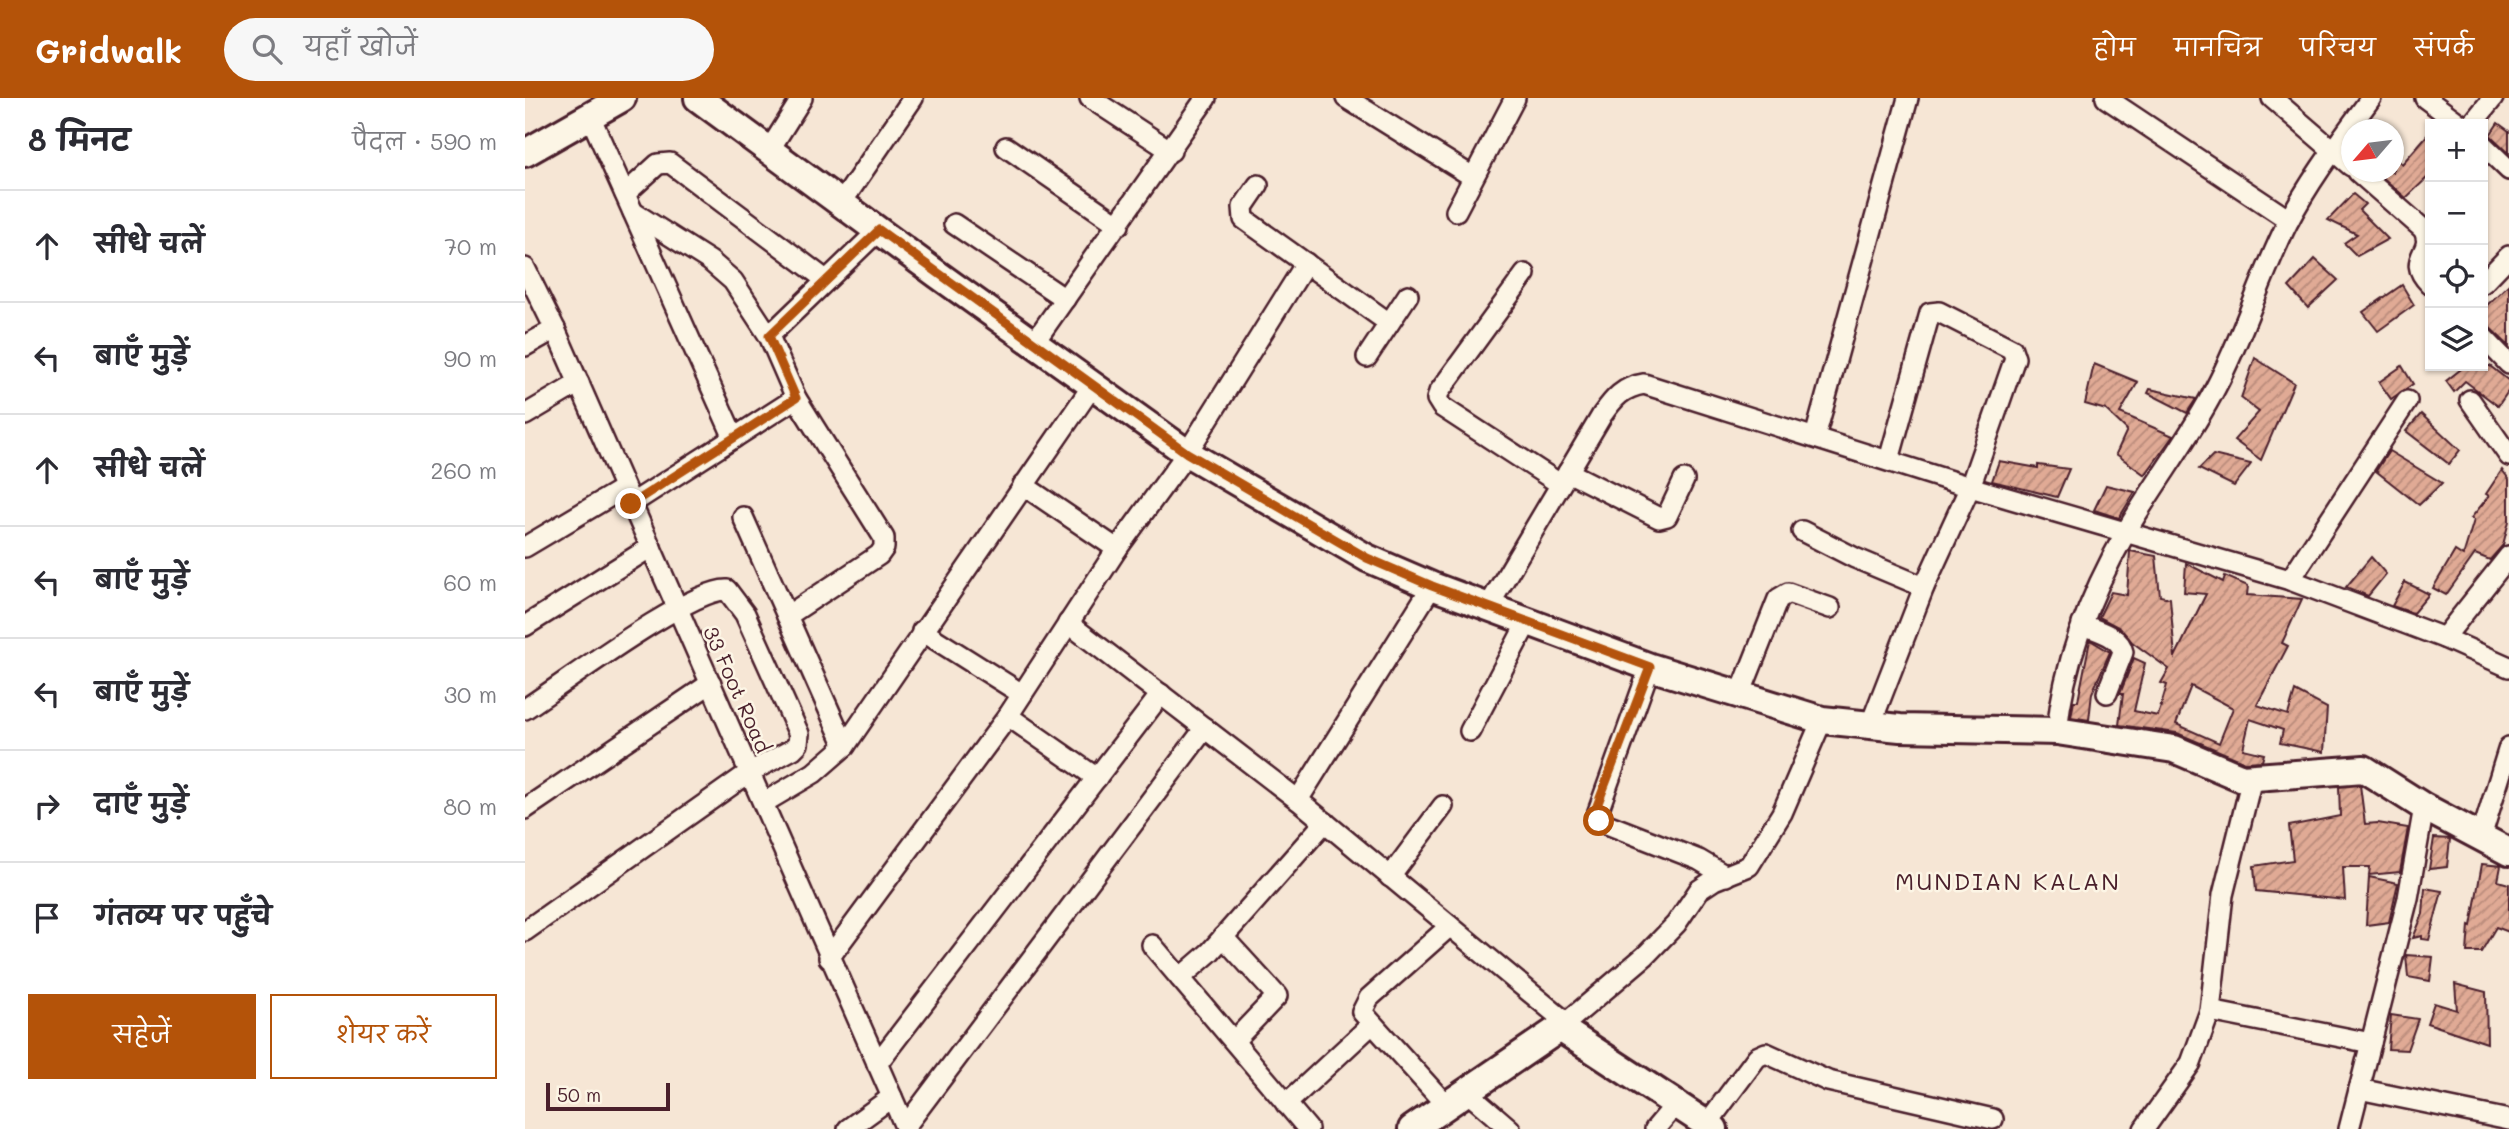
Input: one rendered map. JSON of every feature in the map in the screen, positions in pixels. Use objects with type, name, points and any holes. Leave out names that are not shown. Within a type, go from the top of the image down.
[{"type":"street","points":[[525,153],[622,98]]},
{"type":"street","points":[[699,98],[1033,344],[1187,453],[1367,558],[1432,586],[1650,667],[1739,697],[1822,720],[1870,726],[2057,731],[2174,749],[2235,776],[2252,778],[2364,769],[2434,813],[2509,852]]},
{"type":"street","points":[[771,149],[802,98]]},
{"type":"street","points":[[842,202],[912,98]]},
{"type":"street","points":[[1090,98],[1171,151]]},
{"type":"street","points":[[1033,344],[1206,98]]},
{"type":"street","points":[[1346,98],[1473,177]]},
{"type":"street","points":[[1815,437],[1908,98]]},
{"type":"street","points":[[2106,98],[2289,220]]},
{"type":"street","points":[[2272,98],[2341,157]]},
{"type":"street","points":[[2057,731],[2061,692],[2082,624],[2126,532],[2217,387],[2289,220],[2333,150],[2371,98]]},
{"type":"street","points":[[2425,98],[2453,119]]},
{"type":"street","points":[[2476,119],[2493,98]]},
{"type":"street","points":[[1456,211],[1509,100]]},
{"type":"street","points":[[590,116],[734,438]]},
{"type":"street","points":[[1006,147],[1119,225]]},
{"type":"street","points":[[2488,150],[2509,170]]},
{"type":"street","points":[[629,203],[658,164],[670,163],[826,280]]},
{"type":"street","points":[[2369,182],[2423,229],[2428,237],[2427,245]]},
{"type":"street","points":[[1258,185],[1243,207],[1244,219],[1389,323]]},
{"type":"street","points":[[629,203],[710,261],[733,281],[769,336],[796,398],[884,538],[884,548],[879,555],[787,616]]},
{"type":"street","points":[[954,224],[1065,299]]},
{"type":"street","points":[[769,336],[879,230]]},
{"type":"street","points":[[2425,248],[2417,262],[2418,270],[2425,278]]},
{"type":"street","points":[[2488,278],[2509,256]]},
{"type":"street","points":[[829,958],[1008,716],[1117,549],[1187,453],[1306,263]]},
{"type":"street","name":"33 Foot Road","points":[[525,268],[555,329],[765,802],[829,958],[906,1128]]},
{"type":"street","points":[[1524,274],[1439,392],[1437,399],[1442,407],[1564,478],[1659,518],[1667,516],[1684,480]]},
{"type":"street","points":[[1367,357],[1408,295]]},
{"type":"street","points":[[1870,726],[1924,587],[1970,488],[2015,358],[2007,344],[1939,312],[1926,316],[1889,460]]},
{"type":"street","points":[[525,346],[555,329]]},
{"type":"street","points":[[2488,342],[2509,364]]},
{"type":"street","points":[[525,415],[579,383]]},
{"type":"street","points":[[1488,607],[1614,398],[1628,386],[1644,384],[1970,488],[2290,580],[2444,638],[2509,667]]},
{"type":"street","points":[[765,802],[814,773],[845,746],[1093,385]]},
{"type":"street","points":[[525,547],[734,438],[796,398]]},
{"type":"street","points":[[2470,400],[2509,456]]},
{"type":"street","points":[[2290,580],[2407,401]]},
{"type":"street","points":[[1023,485],[1117,549]]},
{"type":"street","points":[[743,517],[845,746]]},
{"type":"street","points":[[1802,531],[1924,587]]},
{"type":"street","points":[[525,626],[651,547]]},
{"type":"street","points":[[2444,638],[2509,556]]},
{"type":"street","points":[[1298,800],[1432,586]]},
{"type":"street","points":[[525,709],[678,607],[715,589],[727,590],[735,597],[795,724],[798,744],[750,772],[525,931]]},
{"type":"street","points":[[1739,697],[1778,599],[1789,593],[1830,608]]},
{"type":"street","points":[[1471,731],[1528,621]]},
{"type":"street","points":[[1068,623],[1298,800],[1450,926],[1564,1026],[1711,1127],[1763,1053],[1828,1081],[1993,1119]]},
{"type":"street","points":[[2082,624],[2116,639],[2121,645],[2123,652],[2107,692]]},
{"type":"street","points":[[922,631],[1022,694]]},
{"type":"street","points":[[1650,667],[1596,817],[1599,821],[1699,860],[1725,876]]},
{"type":"street","points":[[525,809],[711,683]]},
{"type":"street","points":[[877,1064],[1161,694]]},
{"type":"street","points":[[1008,716],[1097,778]]},
{"type":"street","points":[[1412,1129],[1564,1026],[1646,955],[1676,923],[1699,890],[1749,866],[1782,813],[1822,720]]},
{"type":"street","points":[[906,1128],[1205,728]]},
{"type":"street","points":[[2481,837],[2509,747]]},
{"type":"street","points":[[2144,1129],[2190,1063],[2210,1011],[2223,895],[2252,778]]},
{"type":"street","points":[[1390,877],[1443,806]]},
{"type":"street","points":[[2349,1129],[2408,898],[2434,813]]},
{"type":"street","points":[[1180,978],[1223,937],[1325,822]]},
{"type":"street","points":[[1450,926],[1369,998],[1362,1012],[1371,1025],[1456,1098],[1503,1127]]},
{"type":"street","points":[[1223,937],[1277,996],[1234,1041]]},
{"type":"street","points":[[1152,944],[1308,1129]]},
{"type":"street","points":[[2210,1011],[2371,1043]]},
{"type":"street","points":[[1286,1104],[1371,1025]]},
{"type":"street","points":[[2359,1089],[2509,1120]]},
{"type":"street","points":[[848,1129],[892,1097]]},
{"type":"street","points":[[1655,1129],[1676,1104]]},
{"type":"building","points":[[2498,123],[2509,131],[2509,153],[2490,135]]},
{"type":"building","points":[[2425,138],[2425,180],[2406,198],[2388,182],[2404,182],[2404,162]]},
{"type":"building","points":[[2353,194],[2365,204],[2359,210],[2388,239],[2357,256],[2344,243],[2357,234],[2328,220]]},
{"type":"building","points":[[2315,259],[2338,280],[2308,308],[2289,287]]},
{"type":"building","points":[[2509,284],[2509,346],[2488,326],[2488,304]]},
{"type":"building","points":[[2402,285],[2414,305],[2378,331],[2363,312]]},
{"type":"building","points":[[2255,358],[2294,383],[2261,460],[2234,440],[2259,412],[2241,398]]},
{"type":"building","points":[[2094,364],[2138,382],[2120,413],[2173,436],[2145,475],[2116,454],[2127,430],[2106,410],[2085,404]]},
{"type":"building","points":[[2402,366],[2413,384],[2391,399],[2379,382]]},
{"type":"building","points":[[2490,366],[2509,381],[2509,390],[2498,406],[2465,381],[2454,392],[2446,381],[2459,371],[2488,371]]},
{"type":"building","points":[[2150,389],[2196,399],[2187,413],[2148,393]]},
{"type":"building","points":[[2421,414],[2460,450],[2449,464],[2406,431]]},
{"type":"building","points":[[2389,451],[2442,483],[2419,505],[2376,471]]},
{"type":"building","points":[[2213,455],[2251,464],[2234,486],[2199,469]]},
{"type":"building","points":[[1999,461],[2038,468],[2038,465],[2069,469],[2057,497],[1992,481]]},
{"type":"building","points":[[2502,470],[2509,479],[2509,521],[2503,545],[2490,560],[2475,554],[2446,595],[2433,588],[2455,551],[2463,556],[2474,520],[2471,518],[2489,496],[2486,494]]},
{"type":"building","points":[[2106,485],[2135,492],[2119,518],[2094,510]]},
{"type":"building","points":[[2130,551],[2156,556],[2160,596],[2170,598],[2175,657],[2206,594],[2184,592],[2186,563],[2223,582],[2225,576],[2248,586],[2247,595],[2302,599],[2282,643],[2288,646],[2257,705],[2288,715],[2295,691],[2327,708],[2324,752],[2280,743],[2283,730],[2250,719],[2243,749],[2264,754],[2262,761],[2245,762],[2177,733],[2119,725],[2123,694],[2120,694],[2134,658],[2145,663],[2134,711],[2158,716],[2167,685],[2161,683],[2169,669],[2132,642],[2120,628],[2099,617],[2111,592],[2127,595]],"holes":[[[2191,686],[2233,708],[2219,743],[2176,724]]]},
{"type":"building","points":[[2371,557],[2386,574],[2368,596],[2346,587]]},
{"type":"building","points":[[2405,582],[2429,594],[2413,613],[2392,606]]},
{"type":"building","points":[[2090,640],[2110,652],[2092,693],[2089,720],[2071,717],[2074,701],[2078,701]]},
{"type":"building","points":[[2360,785],[2365,824],[2378,823],[2408,828],[2400,872],[2369,875],[2370,867],[2343,867],[2345,900],[2256,891],[2254,866],[2293,860],[2289,826],[2340,816],[2339,787]]},
{"type":"building","points":[[2434,838],[2450,839],[2447,867],[2429,869]]},
{"type":"building","points":[[2482,864],[2501,866],[2498,881],[2509,884],[2509,932],[2496,927],[2481,952],[2467,952],[2469,925],[2471,926]]},
{"type":"building","points":[[2369,877],[2398,883],[2389,922],[2366,925]]},
{"type":"building","points":[[2425,888],[2442,891],[2429,940],[2422,939],[2422,936],[2413,938],[2423,914]]},
{"type":"building","points":[[2406,955],[2433,957],[2430,981],[2408,977]]},
{"type":"building","points":[[2455,984],[2486,992],[2487,1043],[2427,1023],[2434,1003],[2457,1010]]},
{"type":"building","points":[[2391,1015],[2418,1019],[2407,1050],[2388,1049]]},
{"type":"district","name":"MUNDIAN KALAN","points":[[2008,880]]},
{"type":"route","points":[[631,504],[796,398],[769,336],[879,230],[1187,453],[1367,558],[1432,586],[1650,667],[1595,811],[1599,821]]}]
